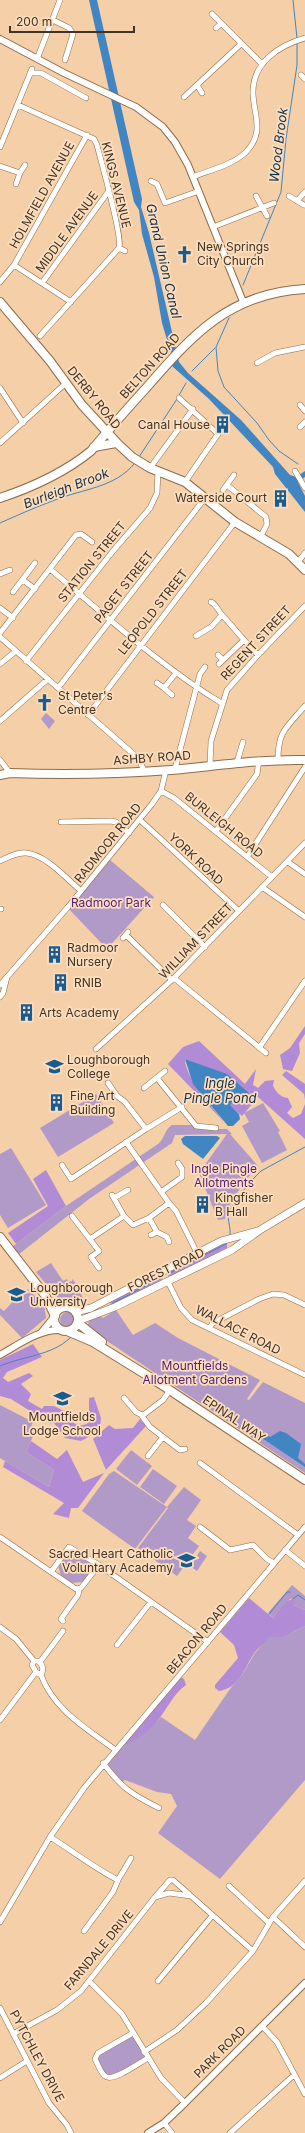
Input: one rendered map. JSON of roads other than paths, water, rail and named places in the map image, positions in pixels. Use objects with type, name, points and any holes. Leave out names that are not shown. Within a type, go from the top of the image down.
[{"type":"main road","name":"BELTON ROAD","points":[[0,498],[24,490],[55,475],[82,458],[94,447],[193,336],[217,318],[244,304],[272,293],[305,289]]},
{"type":"main road","name":"DERBY ROAD","points":[[0,302],[36,337],[38,345],[66,384],[116,443],[137,460],[185,482],[234,522],[289,554],[305,570]]},
{"type":"main road","points":[[94,447],[106,443],[116,443]]},
{"type":"main road","name":"ASHBY ROAD","points":[[0,775],[10,773],[79,775],[171,770],[259,760],[305,760]]},
{"type":"main road","name":"FOREST ROAD","points":[[78,1322],[115,1307],[232,1250],[260,1230],[305,1203]]},
{"type":"main road","name":"FOREST ROAD","points":[[75,1312],[91,1308],[227,1239],[260,1230]]},
{"type":"main road","points":[[0,1237],[44,1295],[55,1316],[55,1324],[64,1331],[74,1329],[78,1322],[75,1312],[71,1309],[63,1308],[44,1295]]},
{"type":"main road","points":[[227,1239],[230,1242],[232,1250]]},
{"type":"main road","points":[[162,1271],[168,1282]]},
{"type":"main road","points":[[55,1316],[63,1308]]},
{"type":"main road","name":"EPINAL WAY","points":[[78,1322],[153,1379]]},
{"type":"main road","name":"EPINAL WAY","points":[[64,1331],[93,1342],[153,1379],[304,1480]]},
{"type":"street","points":[[37,59],[53,20],[59,0]]},
{"type":"street","points":[[212,14],[240,44],[262,64]]},
{"type":"street","points":[[53,20],[69,28],[73,34],[65,60]]},
{"type":"street","points":[[216,28],[221,24]]},
{"type":"street","points":[[0,39],[37,59],[126,101],[147,114],[170,135],[180,149],[193,177],[244,304]]},
{"type":"street","points":[[193,177],[238,158],[253,142],[258,124],[253,90],[257,73],[262,64],[275,51],[303,39]]},
{"type":"street","points":[[184,97],[240,44]]},
{"type":"street","points":[[0,147],[31,71],[41,73],[86,98]]},
{"type":"street","points":[[197,85],[202,93]]},
{"type":"street","name":"KINGS AVENUE","points":[[18,105],[94,139],[97,145],[120,243],[119,248]]},
{"type":"street","name":"HOLMFIELD AVENUE","points":[[0,282],[14,265],[87,135]]},
{"type":"street","points":[[16,184],[25,165]]},
{"type":"street","points":[[0,166],[20,173]]},
{"type":"street","points":[[151,181],[157,184],[165,206],[199,191]]},
{"type":"street","name":"MIDDLE AVENUE","points":[[42,283],[108,192]]},
{"type":"street","points":[[297,200],[305,192]]},
{"type":"street","points":[[256,196],[267,216]]},
{"type":"street","points":[[288,196],[304,205]]},
{"type":"street","points":[[213,227],[274,203]]},
{"type":"street","points":[[36,337],[119,248],[125,251]]},
{"type":"street","points":[[14,265],[70,302]]},
{"type":"street","points":[[257,363],[275,353],[305,347]]},
{"type":"street","points":[[0,443],[66,384]]},
{"type":"street","points":[[0,388],[23,423]]},
{"type":"street","points":[[179,398],[218,434],[185,482]]},
{"type":"street","points":[[300,405],[305,411]]},
{"type":"street","points":[[154,469],[192,409]]},
{"type":"street","points":[[300,427],[305,422]]},
{"type":"street","name":"STATION STREET","points":[[26,660],[113,551],[150,508],[157,493],[154,469]]},
{"type":"street","points":[[295,471],[302,480],[305,488]]},
{"type":"street","points":[[223,490],[234,475]]},
{"type":"street","points":[[227,485],[266,517],[267,524],[260,538]]},
{"type":"street","name":"PAGET STREET","points":[[58,688],[205,498]]},
{"type":"street","name":"LEOPOLD STREET","points":[[88,715],[234,522]]},
{"type":"street","points":[[0,633],[76,535],[81,534],[92,542]]},
{"type":"street","points":[[298,562],[305,553]]},
{"type":"street","points":[[13,592],[35,563]]},
{"type":"street","points":[[50,569],[140,645],[196,688],[222,704]]},
{"type":"street","points":[[3,575],[10,570]]},
{"type":"street","points":[[23,580],[35,589]]},
{"type":"street","points":[[216,602],[222,615],[258,655]]},
{"type":"street","name":"REGENT STREET","points":[[210,766],[211,741],[222,704],[230,685],[305,606]]},
{"type":"street","points":[[0,608],[13,618]]},
{"type":"street","points":[[200,636],[222,615]]},
{"type":"street","points":[[0,637],[139,759],[144,771]]},
{"type":"street","points":[[218,655],[221,662],[244,641]]},
{"type":"street","points":[[0,664],[16,651]]},
{"type":"street","name":"RADMOOR ROAD","points":[[0,985],[12,968],[81,891],[140,820],[161,791],[171,770],[200,674],[205,667]]},
{"type":"street","points":[[164,688],[176,673]]},
{"type":"street","points":[[0,721],[48,679]]},
{"type":"street","points":[[157,682],[172,695]]},
{"type":"street","points":[[278,759],[278,742],[283,732],[305,706]]},
{"type":"street","points":[[237,762],[243,742]]},
{"type":"street","points":[[0,760],[10,773]]},
{"type":"street","points":[[216,831],[257,774],[259,760]]},
{"type":"street","points":[[247,856],[305,768]]},
{"type":"street","name":"BURLEIGH ROAD","points":[[161,791],[216,831],[272,877]]},
{"type":"street","name":"YORK ROAD","points":[[140,820],[239,911]]},
{"type":"street","points":[[61,822],[111,821],[129,833]]},
{"type":"street","name":"WILLIAM STREET","points":[[96,1049],[173,979],[305,843]]},
{"type":"street","points":[[0,861],[19,853],[34,854],[47,861],[81,891]]},
{"type":"street","points":[[288,862],[305,874]]},
{"type":"street","points":[[262,887],[305,917]]},
{"type":"street","points":[[163,905],[205,947]]},
{"type":"street","points":[[126,935],[173,979],[266,1053]]},
{"type":"street","name":"RADMOOR ROAD","points":[[0,997],[3,993],[7,977]]},
{"type":"street","points":[[259,1048],[305,981]]},
{"type":"street","points":[[144,1088],[165,1070]]},
{"type":"street","points":[[157,1078],[196,1126],[216,1128]]},
{"type":"street","points":[[108,1083],[117,1096],[125,1102],[146,1129]]},
{"type":"street","points":[[62,1165],[71,1179],[182,1107]]},
{"type":"street","points":[[126,1142],[176,1212],[197,1253]]},
{"type":"street","points":[[161,1192],[182,1177],[182,1169],[178,1163]]},
{"type":"street","points":[[128,1190],[113,1197],[124,1216],[133,1225],[149,1218],[169,1204]]},
{"type":"street","points":[[72,1216],[99,1251],[91,1257],[99,1268]]},
{"type":"street","points":[[90,1239],[124,1216]]},
{"type":"street","points":[[149,1218],[157,1232],[167,1237],[169,1242]]},
{"type":"street","points":[[151,1235],[157,1232]]},
{"type":"street","name":"WALLACE ROAD","points":[[168,1282],[181,1308],[188,1316],[305,1375]]},
{"type":"street","points":[[210,1328],[213,1323],[268,1295],[278,1294],[305,1305]]},
{"type":"street","points":[[39,1334],[55,1316]]},
{"type":"street","points":[[0,1355],[39,1334],[51,1330],[64,1331]]},
{"type":"street","points":[[142,1415],[163,1400],[170,1390]]},
{"type":"street","points":[[124,1398],[136,1412],[142,1415],[150,1427],[182,1451]]},
{"type":"street","points":[[149,1453],[163,1437]]},
{"type":"street","points":[[200,1463],[298,1535]]},
{"type":"street","points":[[200,1527],[230,1550],[253,1545],[267,1559],[274,1563]]},
{"type":"street","name":"BEACON ROAD","points":[[0,1922],[50,1837],[103,1763],[305,1527]]},
{"type":"street","points":[[0,1537],[73,1588],[79,1589]]},
{"type":"street","points":[[51,1572],[70,1547],[208,1642]]},
{"type":"street","points":[[285,1550],[305,1566]]},
{"type":"street","points":[[63,1621],[61,1619],[78,1595],[79,1589],[98,1565]]},
{"type":"street","points":[[117,1646],[150,1603]]},
{"type":"street","points":[[0,1627],[16,1639],[34,1661],[40,1662]]},
{"type":"street","points":[[40,1662],[63,1631]]},
{"type":"street","points":[[34,1661],[32,1664],[49,1694],[62,1709],[114,1749]]},
{"type":"street","points":[[0,1720],[2,1714],[43,1669],[40,1662]]},
{"type":"street","points":[[103,1763],[114,1778],[129,1792],[157,1805]]},
{"type":"street","points":[[50,1837],[69,1849],[76,1856],[118,1880]]},
{"type":"street","points":[[85,1928],[113,1892],[131,1858]]},
{"type":"street","name":"FARNDALE DRIVE","points":[[13,2034],[57,2010],[89,1981],[170,1880],[173,1880],[253,1951]]},
{"type":"street","points":[[144,2052],[191,2018],[253,1951],[273,1917],[305,1881]]},
{"type":"street","points":[[229,1886],[269,1923]]},
{"type":"street","points":[[155,1897],[169,1893],[191,1896]]},
{"type":"street","points":[[158,1981],[212,1916]]},
{"type":"street","points":[[273,1917],[305,1947]]},
{"type":"street","points":[[89,1981],[122,2014],[161,2078],[185,2103]]},
{"type":"street","name":"PARK ROAD","points":[[148,2133],[164,2123],[185,2103],[305,1983]]},
{"type":"street","name":"PYTCHLEY DRIVE","points":[[0,2008],[49,2103],[67,2125],[71,2133]]},
{"type":"street","points":[[262,2026],[277,2042],[305,2094]]},
{"type":"street","points":[[133,2033],[98,2053],[95,2059],[103,2075],[108,2078],[114,2077],[148,2058]]},
{"type":"street","points":[[0,2078],[27,2061]]},
{"type":"street","points":[[230,2133],[294,2074]]},
{"type":"street","points":[[164,2123],[172,2133]]},
{"type":"water","points":[[89,0],[97,0],[142,199],[141,207],[149,233],[179,362],[188,373],[241,420],[290,475],[296,477],[305,471],[305,477],[298,482],[305,496],[305,512],[275,474],[273,467],[209,399],[172,366],[174,363],[162,323],[154,277],[142,234],[139,210],[134,202]]},
{"type":"water","name":"Ingle Pingle Pond","points":[[185,1059],[227,1074],[249,1093],[242,1100],[236,1096],[230,1105],[239,1114],[240,1119],[233,1126],[228,1126],[193,1084]]},
{"type":"water","points":[[185,1136],[217,1136],[220,1138],[203,1159],[183,1144],[181,1139]]},
{"type":"water","points":[[280,1431],[286,1433],[301,1444],[298,1458],[305,1464],[305,1467],[259,1436],[262,1433],[270,1437]]},
{"type":"waterway","name":"Wood Brook","points":[[293,0],[297,38]]},
{"type":"waterway","name":"Wood Brook","points":[[243,285],[281,192],[286,139],[297,65],[297,43]]},
{"type":"waterway","name":"Wood Brook","points":[[229,318],[216,347],[218,371],[224,387],[257,423],[279,451],[298,464]]},
{"type":"waterway","name":"Burleigh Brook","points":[[192,371],[215,348]]},
{"type":"waterway","name":"Burleigh Brook","points":[[178,397],[186,383]]},
{"type":"waterway","name":"Burleigh Brook","points":[[139,457],[177,399]]},
{"type":"waterway","name":"Burleigh Brook","points":[[0,523],[65,496],[108,483],[118,478],[135,463]]},
{"type":"waterway","name":"Wood Brook","points":[[230,1235],[228,1219],[229,1213],[238,1197],[248,1185],[261,1171],[305,1147]]},
{"type":"waterway","name":"Wood Brook","points":[[168,1274],[226,1244]]},
{"type":"waterway","name":"Wood Brook","points":[[113,1303],[161,1278]]},
{"type":"waterway","name":"Wood Brook","points":[[0,1366],[54,1349],[70,1338]]},
{"type":"waterway","points":[[269,1614],[287,1592],[290,1592]]},
{"type":"waterway","points":[[293,1599],[298,1595],[305,1600]]},
{"type":"place","name":"New Springs City Church","points":[[184,254]]},
{"type":"place","name":"Canal House","points":[[223,425]]},
{"type":"place","name":"Waterside Court","points":[[280,498]]},
{"type":"place","name":"St Peter's Centre","points":[[45,703]]},
{"type":"place","name":"Radmoor Nursery","points":[[54,955]]},
{"type":"place","name":"RNIB","points":[[61,983]]},
{"type":"place","name":"Arts Academy","points":[[26,1013]]},
{"type":"place","name":"Loughborough College","points":[[54,1067]]},
{"type":"place","name":"Fine Art Building","points":[[57,1103]]},
{"type":"place","name":"Kingfisher B Hall","points":[[202,1205]]},
{"type":"place","name":"Loughborough University","points":[[17,1295]]},
{"type":"place","name":"Mountfields Lodge School","points":[[62,1398]]},
{"type":"place","name":"Sacred Heart Catholic Voluntary Academy","points":[[186,1561]]},
{"type":"water label","name":"Grand Union Canal","points":[[164,261]]},
{"type":"park label","name":"Radmoor Park","points":[[111,903]]},
{"type":"park label","name":"Ingle Pingle Allotments","points":[[224,1176]]},
{"type":"park label","name":"Mountfields Allotment Gardens","points":[[195,1373]]}]
